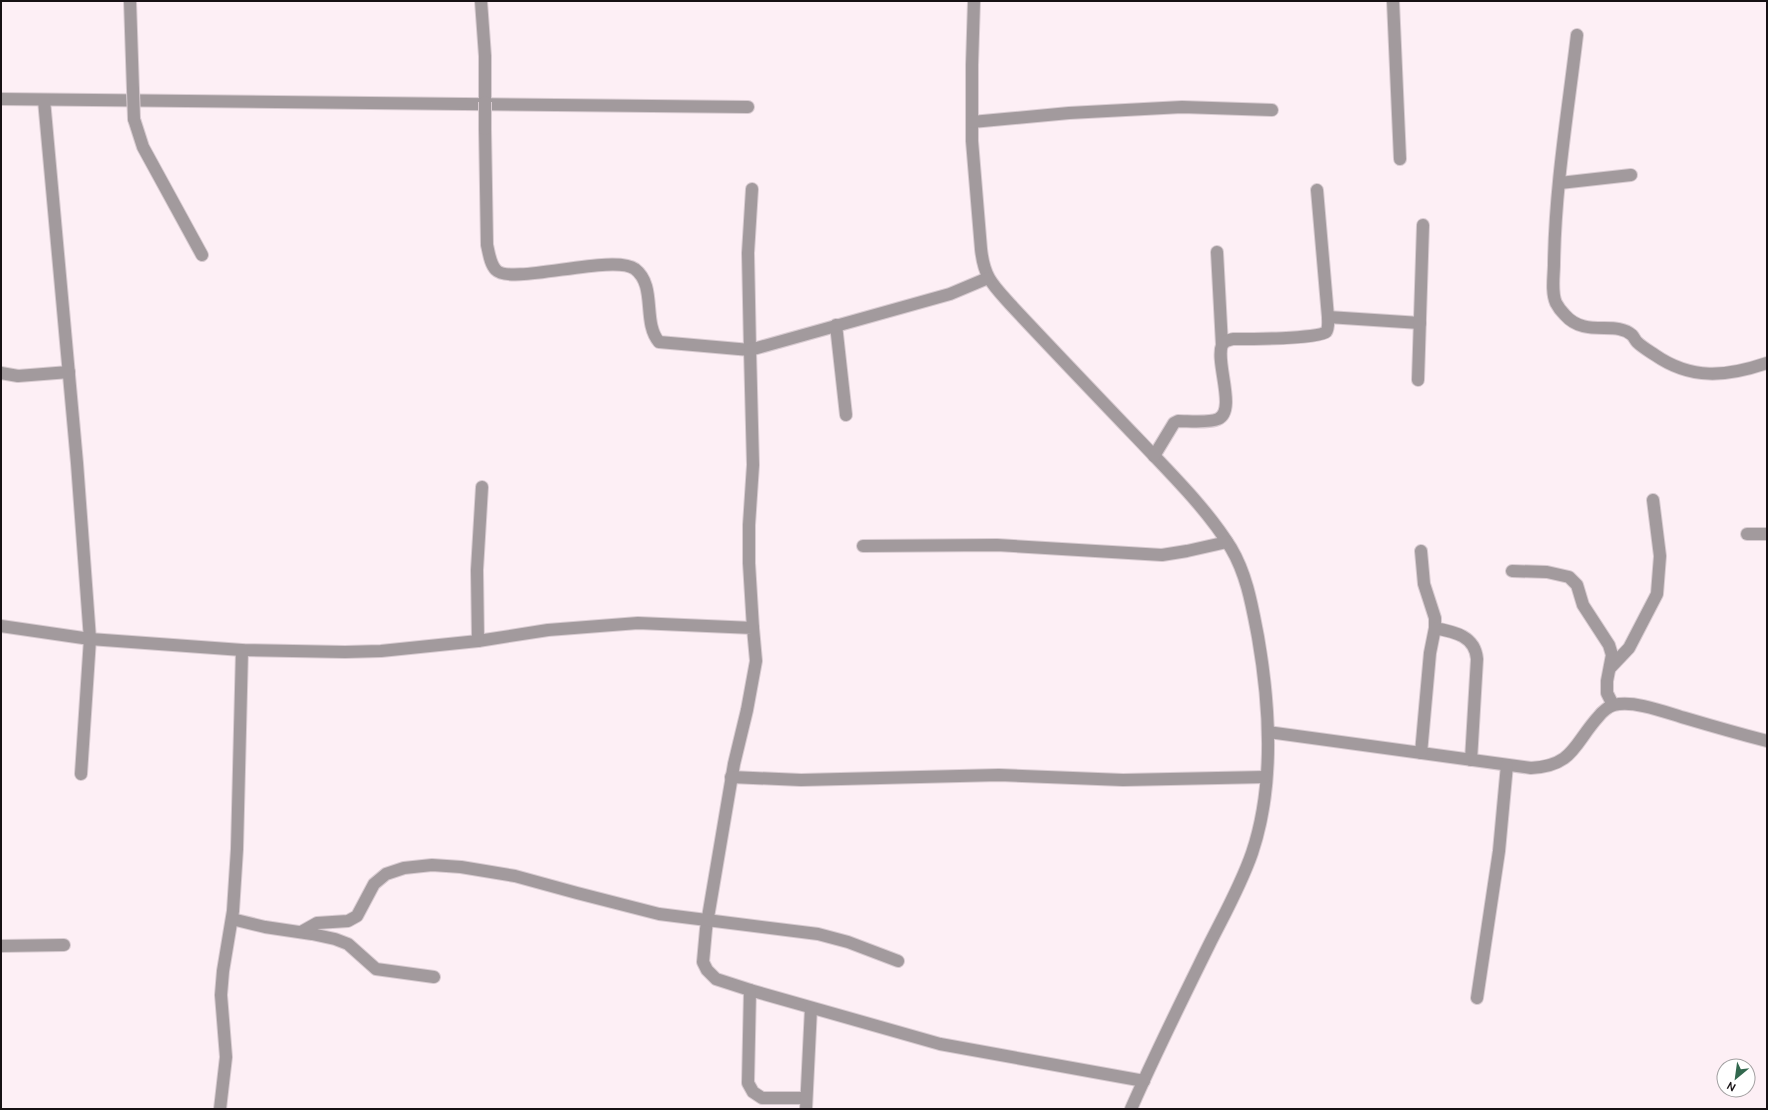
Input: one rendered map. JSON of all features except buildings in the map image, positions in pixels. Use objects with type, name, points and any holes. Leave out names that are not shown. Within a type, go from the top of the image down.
[{"type":"street","points":[[130,1],[134,119],[143,147],[202,255]]},
{"type":"street","points":[[481,1],[485,56],[484,102],[487,245],[496,270],[500,273],[514,274],[627,264],[641,275],[646,284],[654,337],[658,342],[750,350],[950,294],[988,278]]},
{"type":"street","points":[[974,1],[972,122],[982,262],[988,278],[1010,304],[1203,510],[1227,542],[1244,577],[1253,610],[1265,677],[1268,732],[1266,777],[1258,833],[1242,880],[1131,1109]]},
{"type":"street","points":[[1393,1],[1400,159]]},
{"type":"street","points":[[1577,35],[1554,223],[1554,288],[1556,302],[1572,322],[1580,326],[1625,330],[1632,335],[1638,343],[1654,354],[1683,370],[1697,373],[1741,371],[1767,363]]},
{"type":"street","points":[[1,99],[748,107]]},
{"type":"street","points":[[44,100],[69,372],[90,639],[81,774]]},
{"type":"street","points":[[972,122],[1069,113],[1182,107],[1272,110]]},
{"type":"street","points":[[1560,183],[1631,175]]},
{"type":"street","points":[[752,189],[748,253],[753,465],[749,525],[749,563],[756,661],[747,710],[731,777],[708,919],[703,962],[707,970],[716,979],[811,1008],[940,1044],[1144,1081]]},
{"type":"street","points":[[1222,345],[1232,339],[1321,335],[1326,332],[1328,317],[1317,190]]},
{"type":"street","points":[[1418,380],[1423,225]]},
{"type":"street","points":[[1154,456],[1174,424],[1184,421],[1217,420],[1222,417],[1226,406],[1221,355],[1222,345],[1217,252]]},
{"type":"street","points":[[1328,317],[1420,323]]},
{"type":"street","points":[[836,325],[846,415]]},
{"type":"street","points":[[1,373],[18,376],[69,372]]},
{"type":"street","points":[[478,641],[477,570],[482,487]]},
{"type":"street","points":[[1610,668],[1629,648],[1657,594],[1660,556],[1653,500]]},
{"type":"street","points":[[1746,534],[1767,534]]},
{"type":"street","points":[[863,546],[997,545],[1162,555],[1227,542]]},
{"type":"street","points":[[1421,551],[1424,584],[1435,618],[1435,628],[1430,653],[1421,753]]},
{"type":"street","points":[[1512,571],[1547,572],[1569,577],[1577,585],[1583,604],[1609,645],[1612,655],[1607,681],[1607,693],[1613,705]]},
{"type":"street","points":[[1,626],[90,639],[242,650],[381,652],[478,641],[548,630],[638,623],[753,628]]},
{"type":"street","points":[[1435,628],[1461,635],[1471,642],[1476,649],[1477,659],[1471,760]]},
{"type":"street","points":[[220,1109],[226,1057],[221,996],[223,971],[232,919],[237,849],[242,650]]},
{"type":"street","points":[[1268,732],[1507,765],[1531,768],[1546,767],[1560,761],[1572,752],[1591,724],[1601,713],[1613,705],[1629,705],[1653,709],[1767,741]]},
{"type":"street","points":[[1477,998],[1497,867],[1507,765]]},
{"type":"street","points":[[731,777],[801,780],[999,775],[1123,780],[1266,777]]},
{"type":"street","points":[[301,932],[316,923],[348,921],[357,916],[374,884],[386,874],[404,868],[432,865],[461,867],[515,876],[659,914],[818,934],[848,942],[898,961]]},
{"type":"street","points":[[232,919],[265,927],[330,938],[348,944],[376,969],[434,977]]},
{"type":"street","points":[[1,946],[64,945]]},
{"type":"street","points":[[750,990],[748,1083],[753,1092],[762,1098],[806,1104],[811,1008]]}]
